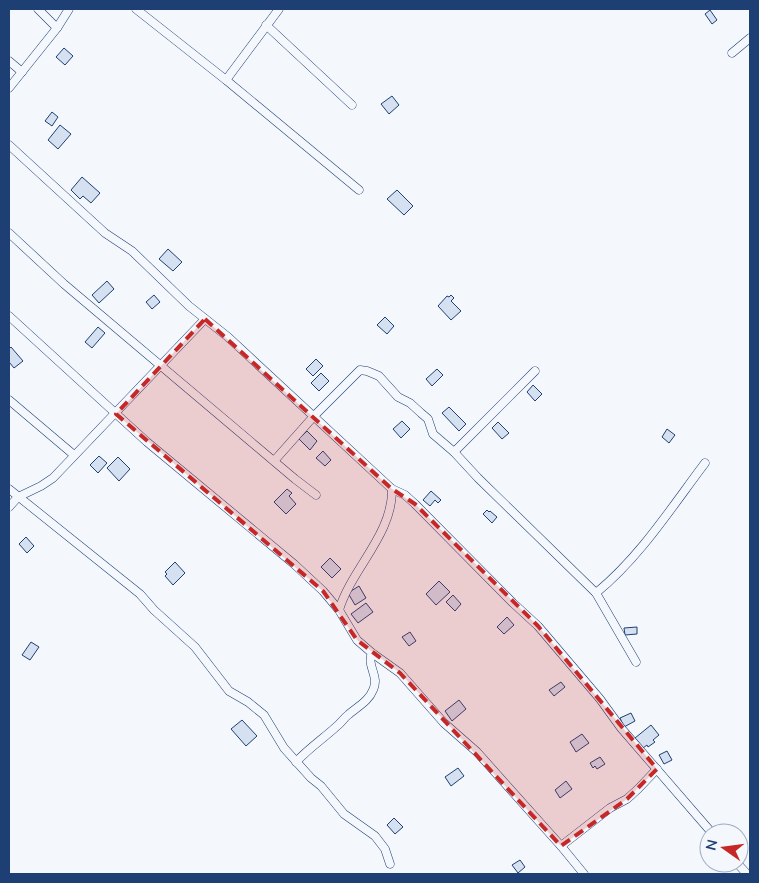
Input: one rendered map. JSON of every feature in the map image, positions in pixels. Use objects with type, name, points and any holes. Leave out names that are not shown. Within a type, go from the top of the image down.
[{"type":"street","points":[[38,9],[57,28]]},
{"type":"street","points":[[9,88],[57,28],[69,9]]},
{"type":"street","points":[[136,9],[226,80],[359,190]]},
{"type":"street","points":[[226,80],[279,9]]},
{"type":"street","points":[[266,24],[352,104]]},
{"type":"street","points":[[732,53],[750,38]]},
{"type":"street","points":[[9,61],[22,72]]},
{"type":"street","points":[[9,145],[105,233],[132,251],[189,306],[228,337],[392,489],[405,495],[415,504],[538,626],[600,699],[621,728],[703,823]]},
{"type":"street","points":[[9,233],[64,284],[316,495]]},
{"type":"street","points":[[9,316],[116,414],[194,482],[294,564],[323,591],[339,610],[357,640],[400,673],[444,723],[477,752],[584,874]]},
{"type":"street","points":[[9,507],[18,497],[53,478],[116,414],[159,365],[206,319]]},
{"type":"street","points":[[274,461],[314,416],[360,370],[379,376],[398,397],[410,403],[421,412],[428,419],[433,434],[454,452],[478,478],[596,593],[636,662]]},
{"type":"street","points":[[454,452],[535,371]]},
{"type":"street","points":[[9,400],[74,455]]},
{"type":"street","points":[[596,593],[614,578],[636,554],[705,463]]},
{"type":"street","points":[[9,489],[140,594],[154,610],[195,648],[228,691],[248,702],[264,715],[275,735],[296,762],[321,786],[344,814],[375,836],[384,849],[390,864]]},
{"type":"street","points":[[339,610],[351,581],[374,545],[378,534],[387,520],[392,500],[392,489]]},
{"type":"street","points":[[296,762],[308,749],[366,700],[373,691],[376,681],[369,659],[372,653]]},
{"type":"street","points":[[561,846],[610,808],[627,799],[657,769]]},
{"type":"highlighted area","points":[[205,319],[392,489],[415,504],[538,626],[657,769],[627,799],[561,846],[400,673],[357,640],[323,591],[116,414]]},
{"type":"building","points":[[710,10],[717,20],[712,24],[705,14]]},
{"type":"building","points":[[64,48],[73,56],[65,65],[56,57]]},
{"type":"building","points":[[392,96],[399,105],[389,114],[381,104]]},
{"type":"building","points":[[52,112],[58,117],[52,126],[45,121]]},
{"type":"building","points":[[60,125],[71,134],[58,149],[48,140]]},
{"type":"building","points":[[82,177],[100,193],[91,203],[83,196],[80,199],[71,190]]},
{"type":"building","points":[[397,190],[413,206],[404,215],[387,199]]},
{"type":"building","points":[[168,249],[182,262],[173,271],[159,259]]},
{"type":"building","points":[[107,281],[114,289],[99,303],[92,295]]},
{"type":"building","points":[[154,295],[160,302],[152,309],[146,302]]},
{"type":"building","points":[[451,295],[454,298],[451,301],[461,311],[451,320],[438,306],[447,296]]},
{"type":"building","points":[[385,317],[394,326],[387,334],[377,325]]},
{"type":"building","points":[[98,327],[105,333],[92,348],[85,342]]},
{"type":"building","points":[[11,347],[23,361],[14,368],[9,362],[9,349]]},
{"type":"building","points":[[316,359],[323,366],[313,376],[306,369]]},
{"type":"building","points":[[437,369],[443,375],[432,386],[426,379]]},
{"type":"building","points":[[321,373],[329,381],[319,391],[311,383]]},
{"type":"building","points":[[533,385],[542,394],[535,401],[527,392]]},
{"type":"building","points":[[449,407],[466,424],[459,431],[442,413]]},
{"type":"building","points":[[402,421],[410,429],[401,438],[393,429]]},
{"type":"building","points":[[498,422],[509,433],[502,439],[492,428]]},
{"type":"building","points":[[667,429],[675,435],[669,443],[662,437]]},
{"type":"building","points":[[307,431],[317,441],[310,450],[299,439]]},
{"type":"building","points":[[323,451],[331,460],[325,466],[316,458]]},
{"type":"building","points":[[99,456],[107,463],[98,473],[90,465]]},
{"type":"building","points":[[118,457],[130,469],[119,481],[107,468]]},
{"type":"building","points":[[287,489],[292,493],[289,496],[296,504],[286,514],[274,502]]},
{"type":"building","points":[[431,491],[441,500],[438,503],[435,500],[430,506],[423,500]]},
{"type":"building","points":[[487,510],[497,517],[492,523],[483,514]]},
{"type":"building","points":[[26,537],[34,546],[27,553],[19,544]]},
{"type":"building","points":[[330,558],[341,569],[332,578],[321,567]]},
{"type":"building","points":[[175,562],[185,573],[173,585],[165,576],[167,574],[165,572]]},
{"type":"building","points":[[439,581],[450,592],[436,605],[426,594]]},
{"type":"building","points":[[359,586],[366,598],[355,605],[348,593]]},
{"type":"building","points":[[453,595],[461,604],[455,611],[446,602]]},
{"type":"building","points":[[366,603],[373,612],[358,623],[351,614]]},
{"type":"building","points":[[507,617],[514,625],[504,634],[497,627]]},
{"type":"building","points":[[637,627],[637,634],[625,635],[624,628]]},
{"type":"building","points":[[410,632],[416,641],[409,646],[402,637]]},
{"type":"building","points":[[31,642],[39,647],[30,660],[22,655]]},
{"type":"building","points":[[561,682],[565,687],[554,696],[549,690]]},
{"type":"building","points":[[459,700],[466,709],[452,721],[445,711]]},
{"type":"building","points":[[631,713],[635,721],[624,727],[620,718]]},
{"type":"building","points":[[242,720],[257,736],[246,746],[231,729]]},
{"type":"building","points":[[651,725],[659,735],[653,740],[655,742],[643,748],[635,738]]},
{"type":"building","points":[[582,734],[589,743],[576,752],[570,742]]},
{"type":"building","points":[[667,751],[672,760],[664,764],[659,755]]},
{"type":"building","points":[[600,757],[605,764],[597,769],[595,766],[593,768],[590,763]]},
{"type":"building","points":[[458,768],[464,776],[451,786],[445,777]]},
{"type":"building","points":[[566,781],[572,789],[560,798],[555,790]]},
{"type":"building","points":[[394,818],[403,827],[395,834],[387,825]]},
{"type":"building","points":[[520,860],[525,867],[518,873],[512,865]]}]
